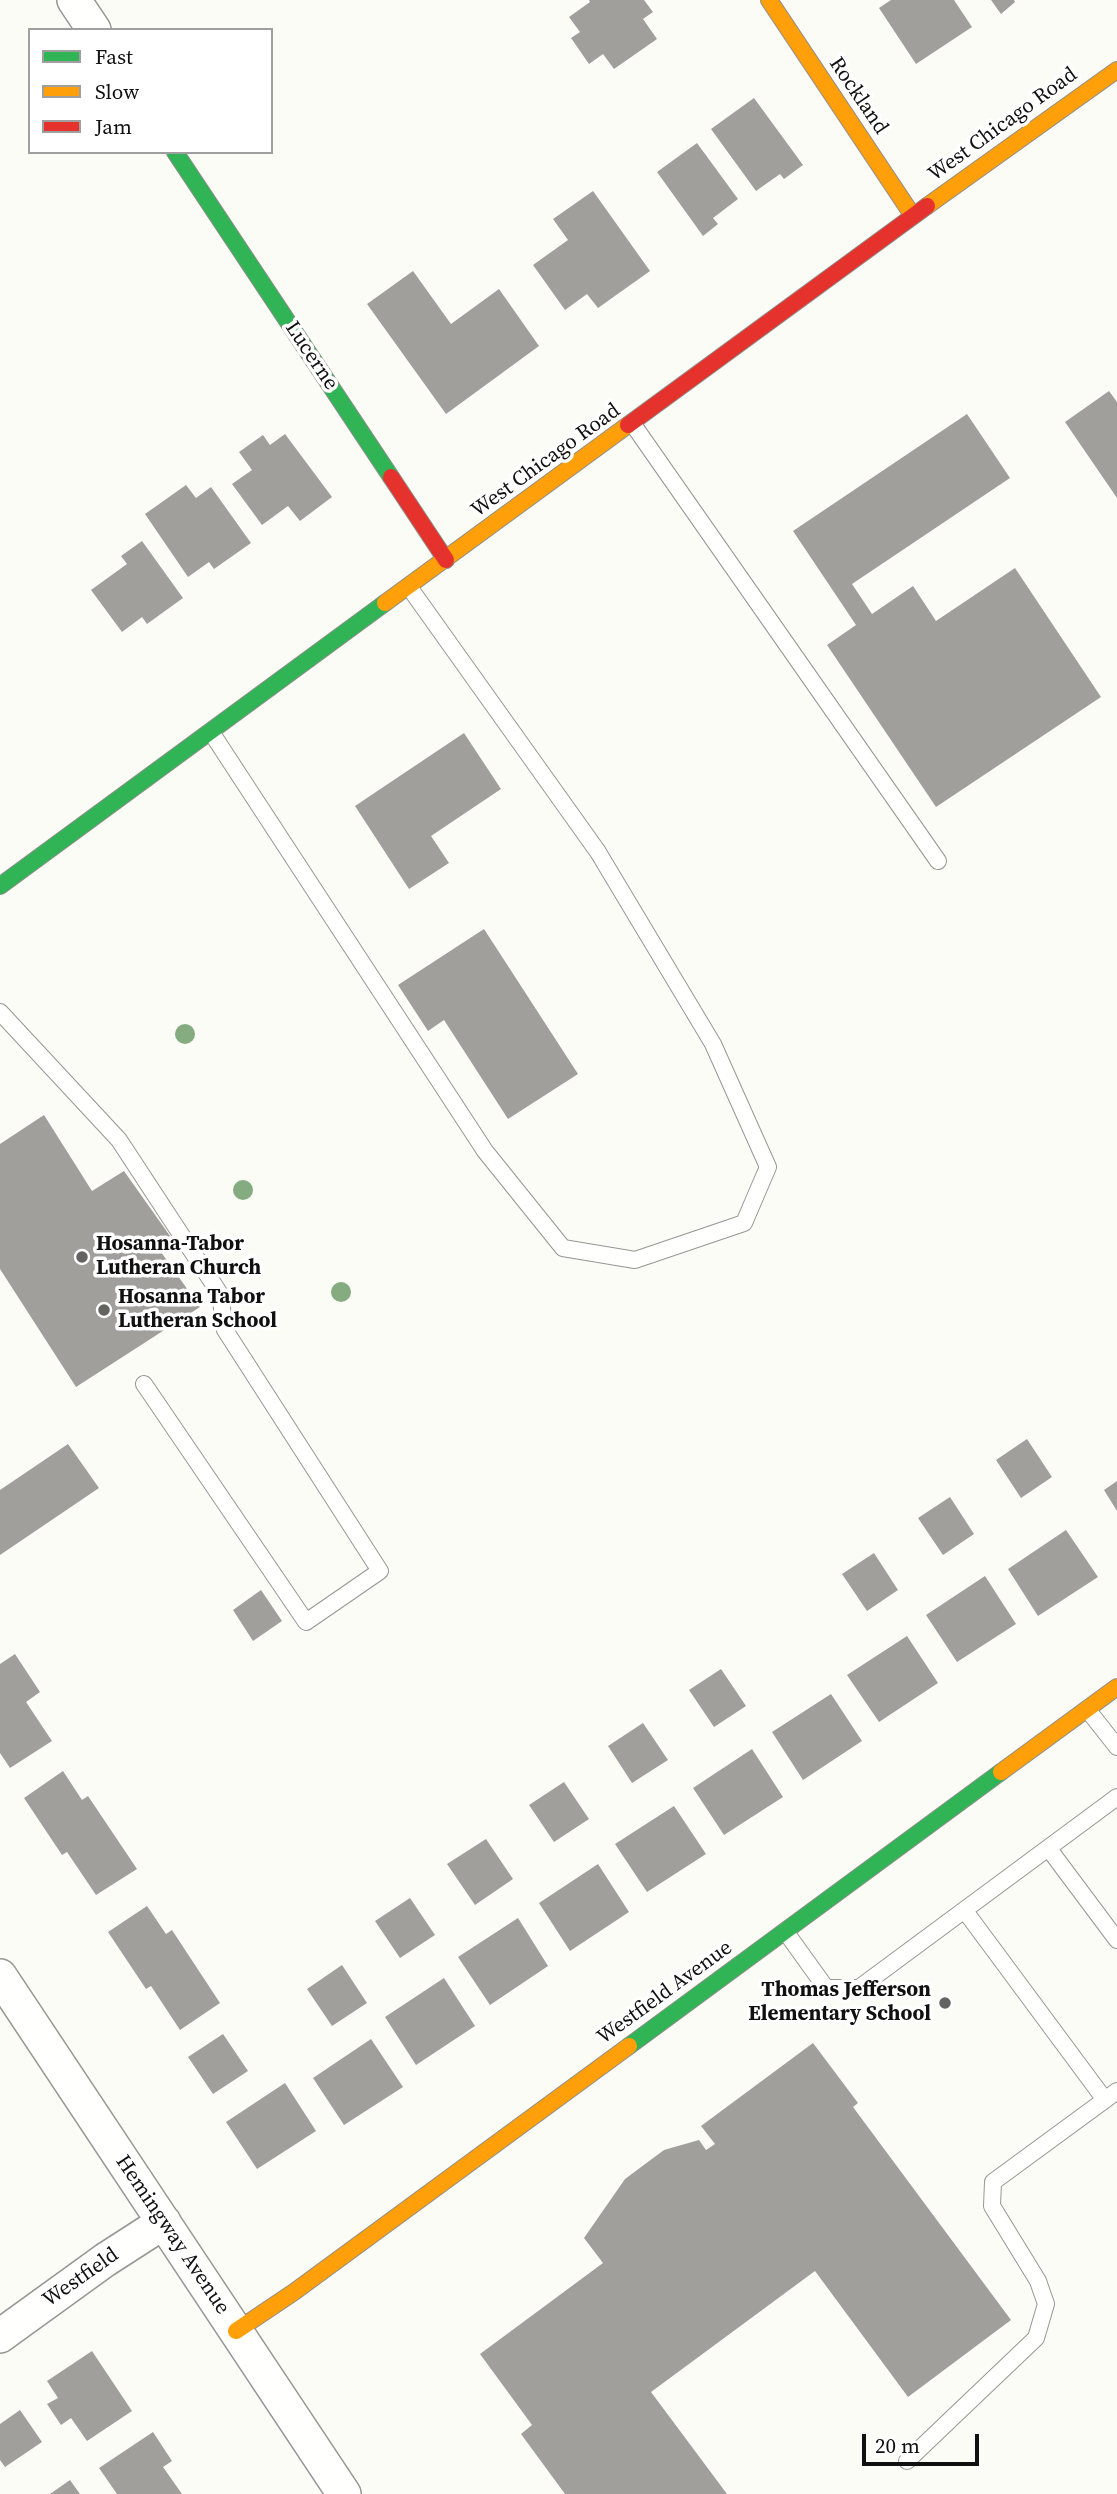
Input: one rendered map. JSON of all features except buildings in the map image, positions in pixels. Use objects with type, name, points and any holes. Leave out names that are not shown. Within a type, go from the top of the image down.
[{"type":"street","points":[[74,0],[93,28]]},
{"type":"street","name":"Rockland","points":[[769,0],[913,216]]},
{"type":"street","name":"West Chicago Road","points":[[0,886],[913,216],[1117,70]]},
{"type":"street","name":"Lucerne","points":[[176,154],[446,560]]},
{"type":"street","name":"Westfield Avenue","points":[[236,2331],[294,2292],[1117,1687]]},
{"type":"street","name":"Hemingway Avenue","points":[[0,1976],[344,2494]]},
{"type":"street","name":"Westfield","points":[[0,2336],[105,2260],[164,2222]]},
{"type":"lane","points":[[632,423],[938,861]]},
{"type":"lane","points":[[211,732],[485,1151],[563,1248],[635,1259],[744,1223],[768,1167],[713,1044],[598,852],[409,587]]},
{"type":"lane","points":[[0,1012],[120,1140],[220,1294],[225,1330],[380,1571],[306,1622],[144,1384]]},
{"type":"lane","points":[[1087,1709],[1117,1747]]},
{"type":"lane","points":[[785,1931],[826,1988],[859,1988],[1117,1797]]},
{"type":"lane","points":[[1049,1849],[1117,1940]]},
{"type":"lane","points":[[907,2461],[1035,2338],[1046,2304],[1038,2281],[992,2206],[993,2182],[1111,2095],[965,1910]]},
{"type":"traffic: fast","points":[[176,154],[391,477]]},
{"type":"traffic: fast","points":[[0,886],[385,603]]},
{"type":"traffic: fast","points":[[629,2046],[1001,1772]]},
{"type":"traffic: slow","points":[[769,0],[913,216]]},
{"type":"traffic: slow","points":[[927,206],[1117,70]]},
{"type":"traffic: slow","points":[[385,603],[628,425]]},
{"type":"traffic: slow","points":[[1001,1772],[1117,1687]]},
{"type":"traffic: slow","points":[[236,2331],[294,2292],[629,2046]]},
{"type":"traffic: jam","points":[[628,425],[927,206]]},
{"type":"traffic: jam","points":[[391,477],[446,560]]},
{"type":"place","name":"Hosanna-Tabor Lutheran Church","points":[[82,1257]]},
{"type":"place","name":"Hosanna Tabor Lutheran School","points":[[104,1310]]},
{"type":"place","name":"Thomas Jefferson Elementary School","points":[[945,2003]]}]
